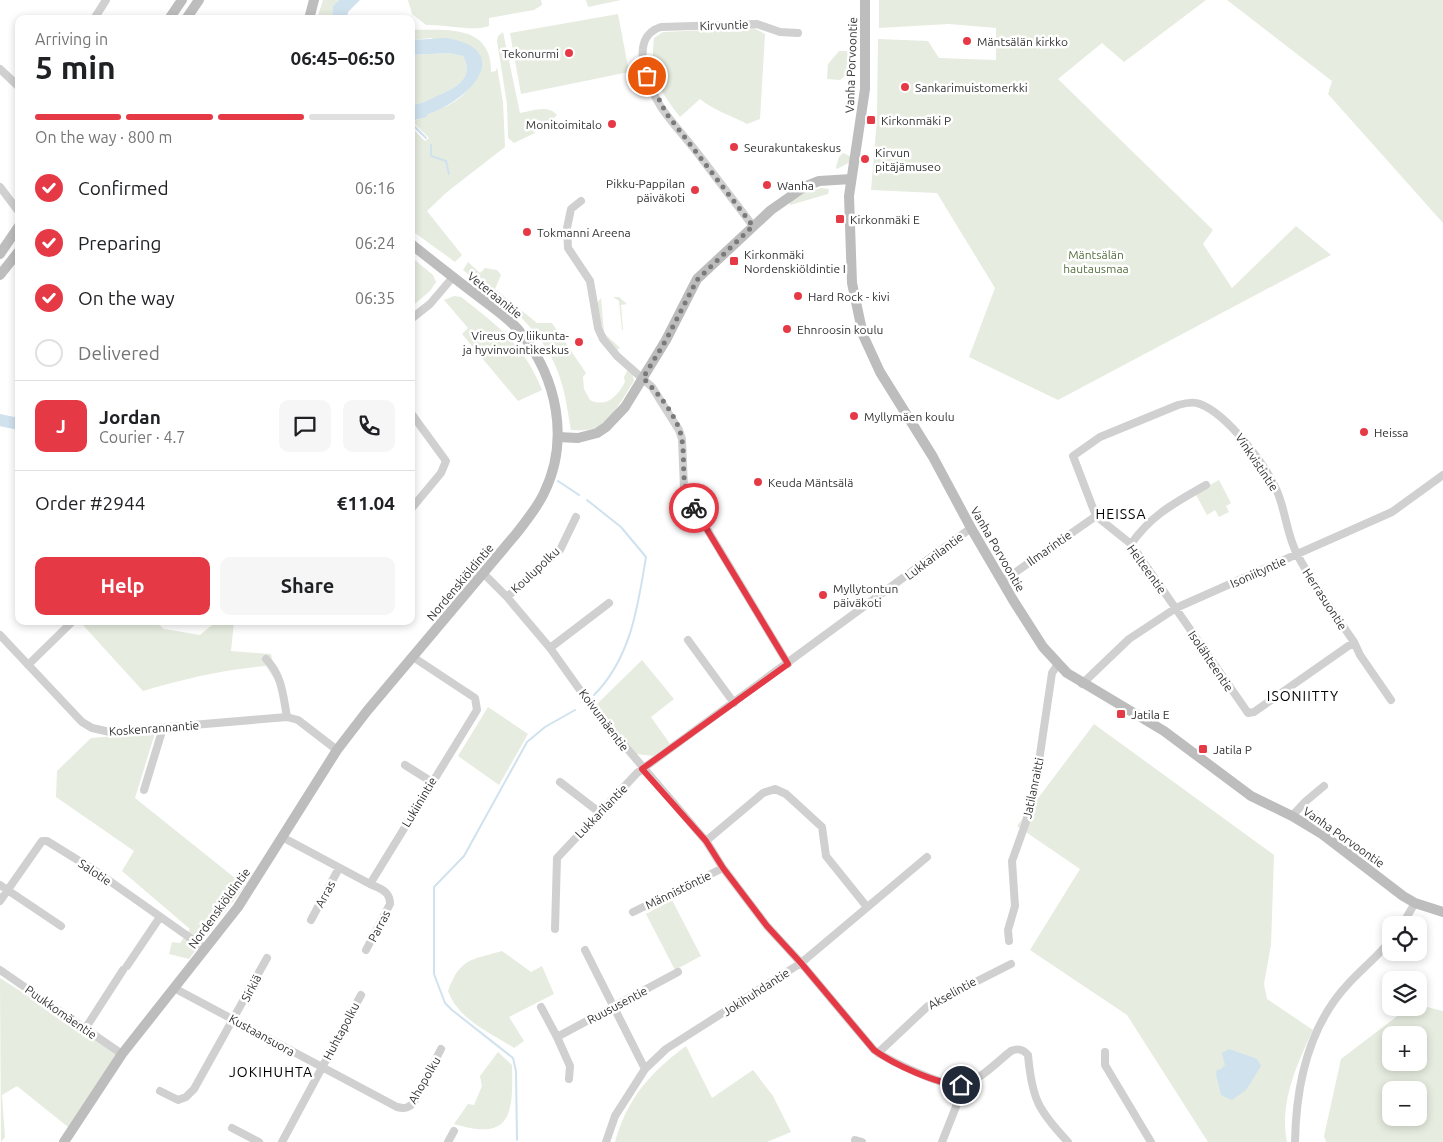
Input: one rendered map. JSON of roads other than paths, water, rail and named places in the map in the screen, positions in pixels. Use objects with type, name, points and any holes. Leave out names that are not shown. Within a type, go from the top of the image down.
[{"type":"main road","points":[[172,15],[182,0]]},
{"type":"main road","points":[[189,15],[199,0]]},
{"type":"main road","points":[[310,15],[314,0]]},
{"type":"main road","name":"Vanha Porvoontie","points":[[865,0],[864,99],[851,179],[848,220],[852,282],[863,335],[880,372],[933,457],[971,528],[1043,647],[1058,664],[1082,684],[1164,731],[1251,796],[1292,816],[1322,834],[1415,903],[1443,912]]},
{"type":"main road","points":[[558,437],[587,436],[606,428],[625,407],[643,378],[666,340],[697,280],[753,226],[804,186],[819,181],[851,179]]},
{"type":"main road","points":[[0,254],[15,232]]},
{"type":"main road","name":"Veteraanitie","points":[[415,247],[504,316],[520,332],[543,366],[552,391],[558,421],[558,437]]},
{"type":"main road","points":[[0,275],[15,256]]},
{"type":"main road","name":"Nordenskiöldintie","points":[[64,1142],[122,1054],[238,907],[337,750],[366,711],[516,534],[544,493],[556,455],[558,437]]},
{"type":"street","points":[[97,15],[106,0]]},
{"type":"street","name":"Kirvuntie","points":[[753,226],[660,105],[647,76],[643,55],[644,44],[650,32],[661,27],[757,24],[780,32],[798,33]]},
{"type":"street","points":[[0,69],[15,84]]},
{"type":"street","points":[[0,187],[15,210]]},
{"type":"street","points":[[6,194],[15,200]]},
{"type":"street","points":[[581,201],[571,209],[567,233],[568,248],[590,281],[600,334],[617,356],[643,378],[659,396],[679,430],[682,439],[684,488],[689,499],[788,664]]},
{"type":"street","points":[[415,316],[430,304],[453,277]]},
{"type":"street","name":"Vinkvistintie","points":[[1096,516],[1073,456],[1100,437],[1178,404],[1188,402],[1200,404],[1233,427],[1271,480],[1277,492],[1297,555]]},
{"type":"street","points":[[415,418],[446,461],[441,473],[415,504]]},
{"type":"street","name":"Isoniityntie","points":[[1082,684],[1129,639],[1176,608],[1392,512],[1443,475]]},
{"type":"street","points":[[1131,544],[1154,516],[1206,485]]},
{"type":"street","name":"Helteentie","points":[[1096,516],[1131,544],[1176,608]]},
{"type":"street","name":"Ilmarintie","points":[[1003,581],[1096,516]]},
{"type":"street","name":"Koulupolku","points":[[507,597],[560,550],[576,517]]},
{"type":"street","name":"Lukkarilantie","points":[[555,929],[557,858],[642,769],[788,664],[971,528]]},
{"type":"street","name":"Herrasuontie","points":[[1297,555],[1354,642],[1360,655],[1391,700]]},
{"type":"street","name":"Koivumäentie","points":[[483,573],[507,597],[550,648],[595,711],[642,769],[706,841],[723,868],[767,926],[878,1053],[888,1060],[948,1084],[961,1085]]},
{"type":"street","points":[[550,648],[609,603]]},
{"type":"street","name":"Isolähteentie","points":[[1176,608],[1248,713],[1254,712],[1354,642]]},
{"type":"street","points":[[28,665],[69,625]]},
{"type":"street","name":"Koskenrannantie","points":[[0,635],[82,722],[92,728],[110,732],[287,717]]},
{"type":"street","points":[[688,640],[734,702]]},
{"type":"street","name":"Lukiinintie","points":[[370,884],[477,710],[478,704],[469,694],[413,656]]},
{"type":"street","points":[[266,659],[276,669],[280,678],[287,717],[298,720],[337,750]]},
{"type":"street","name":"Jatilanraitti","points":[[1009,941],[1008,930],[1015,906],[1012,861],[1026,822],[1038,768],[1052,673],[1058,664]]},
{"type":"street","points":[[144,790],[163,728]]},
{"type":"street","points":[[405,765],[432,782]]},
{"type":"street","points":[[560,782],[599,812]]},
{"type":"street","points":[[1292,816],[1306,800],[1324,786]]},
{"type":"street","points":[[706,841],[763,793],[776,789],[786,794],[822,827],[826,856],[867,907]]},
{"type":"street","points":[[282,837],[370,884]]},
{"type":"street","name":"Salotie","points":[[0,901],[42,841],[47,841],[94,870],[206,949]]},
{"type":"street","name":"Jokihuhdantie","points":[[606,1142],[615,1116],[645,1068],[666,1049],[801,963],[927,857]]},
{"type":"street","name":"Arras","points":[[312,920],[339,868]]},
{"type":"street","name":"Männistöntie","points":[[633,912],[723,868]]},
{"type":"street","name":"Parras","points":[[366,950],[390,904],[390,897],[386,892],[370,884]]},
{"type":"street","points":[[0,885],[61,926]]},
{"type":"street","points":[[1407,916],[1415,903]]},
{"type":"street","points":[[85,1029],[160,917]]},
{"type":"street","points":[[586,950],[645,1068]]},
{"type":"street","points":[[1295,1142],[1299,1081],[1317,1032],[1333,1004],[1348,984],[1382,951]]},
{"type":"street","name":"Sirkiä","points":[[160,1091],[178,1100],[186,1097],[194,1089],[268,958]]},
{"type":"street","name":"Akselintie","points":[[878,1053],[886,1042],[928,1006],[1011,964]]},
{"type":"street","name":"Puukkomäentie","points":[[0,970],[122,1054]]},
{"type":"street","name":"Ruususentie","points":[[557,1037],[678,972]]},
{"type":"street","name":"Kustaansuora","points":[[174,988],[235,1019],[322,1068],[404,1109]]},
{"type":"street","name":"Huhtapolku","points":[[282,1142],[360,995]]},
{"type":"street","points":[[541,1007],[570,1066],[570,1079]]},
{"type":"street","name":"Ahopolku","points":[[404,1109],[410,1107],[414,1102],[441,1049]]},
{"type":"street","points":[[942,1142],[961,1094],[961,1085],[972,1081],[1017,1049],[1024,1050],[1028,1055],[1037,1103],[1042,1113],[1068,1142]]},
{"type":"street","points":[[1105,1052],[1105,1065],[1151,1142]]},
{"type":"street","points":[[232,1128],[259,1142]]},
{"type":"street","points":[[448,1142],[454,1132]]},
{"type":"water","points":[[339,0],[360,0],[348,12],[348,15],[332,15],[333,6]]},
{"type":"water","points":[[447,38],[468,44],[479,54],[482,64],[479,76],[470,88],[443,108],[428,114],[426,117],[415,120],[415,104],[453,88],[462,80],[467,70],[463,56],[449,53],[415,55],[415,40]]},
{"type":"water","points":[[1229,1049],[1257,1059],[1261,1066],[1246,1090],[1232,1100],[1221,1095],[1216,1074],[1217,1070],[1225,1065],[1222,1053]]},
{"type":"waterway","points":[[415,127],[426,138]]},
{"type":"waterway","points":[[431,145],[431,156],[446,161],[449,174]]},
{"type":"waterway","points":[[0,420],[15,423]]},
{"type":"waterway","points":[[558,481],[579,495]]},
{"type":"waterway","points":[[587,500],[621,527],[646,557],[636,612],[625,648],[617,665],[594,695]]},
{"type":"waterway","points":[[517,1140],[516,1071],[513,1058],[445,1003],[434,974],[434,887],[464,856],[527,742],[545,727],[575,710]]},
{"type":"place","name":"Mäntsälän kirkko","points":[[967,41]]},
{"type":"place","name":"Tekonurmi","points":[[569,53]]},
{"type":"place","name":"Sankarimuistomerkki","points":[[905,87]]},
{"type":"place","name":"Kirkonmäki P","points":[[871,120]]},
{"type":"place","name":"Monitoimitalo","points":[[612,124]]},
{"type":"place","name":"Seurakuntakeskus","points":[[734,147]]},
{"type":"place","name":"Kirvun pitäjämuseo","points":[[865,159]]},
{"type":"place","name":"Wanha","points":[[767,185]]},
{"type":"place","name":"Pikku-Pappilan päiväkoti","points":[[695,190]]},
{"type":"place","name":"Kirkonmäki E","points":[[840,219]]},
{"type":"place","name":"Tokmanni Areena","points":[[527,232]]},
{"type":"place","name":"Kirkonmäki Nordenskiöldintie I","points":[[734,261]]},
{"type":"place","name":"Hard Rock - kivi","points":[[798,296]]},
{"type":"place","name":"Ehnroosin koulu","points":[[787,329]]},
{"type":"place","name":"Vireus Oy liikunta- ja hyvinvointikeskus","points":[[579,342]]},
{"type":"place","name":"Myllymäen koulu","points":[[854,416]]},
{"type":"place","name":"Heissa","points":[[1364,432]]},
{"type":"place","name":"Keuda Mäntsälä","points":[[758,482]]},
{"type":"place","name":"Myllytontun päiväkoti","points":[[823,595]]},
{"type":"place","name":"Jatila E","points":[[1121,714]]},
{"type":"place","name":"Jatila P","points":[[1203,749]]},
{"type":"district","name":"HEISSA","points":[[1121,514]]},
{"type":"district","name":"ISONIITTY","points":[[1303,696]]},
{"type":"district","name":"JOKIHUHTA","points":[[271,1072]]},
{"type":"park label","name":"Mäntsälän hautausmaa","points":[[1096,261]]}]
